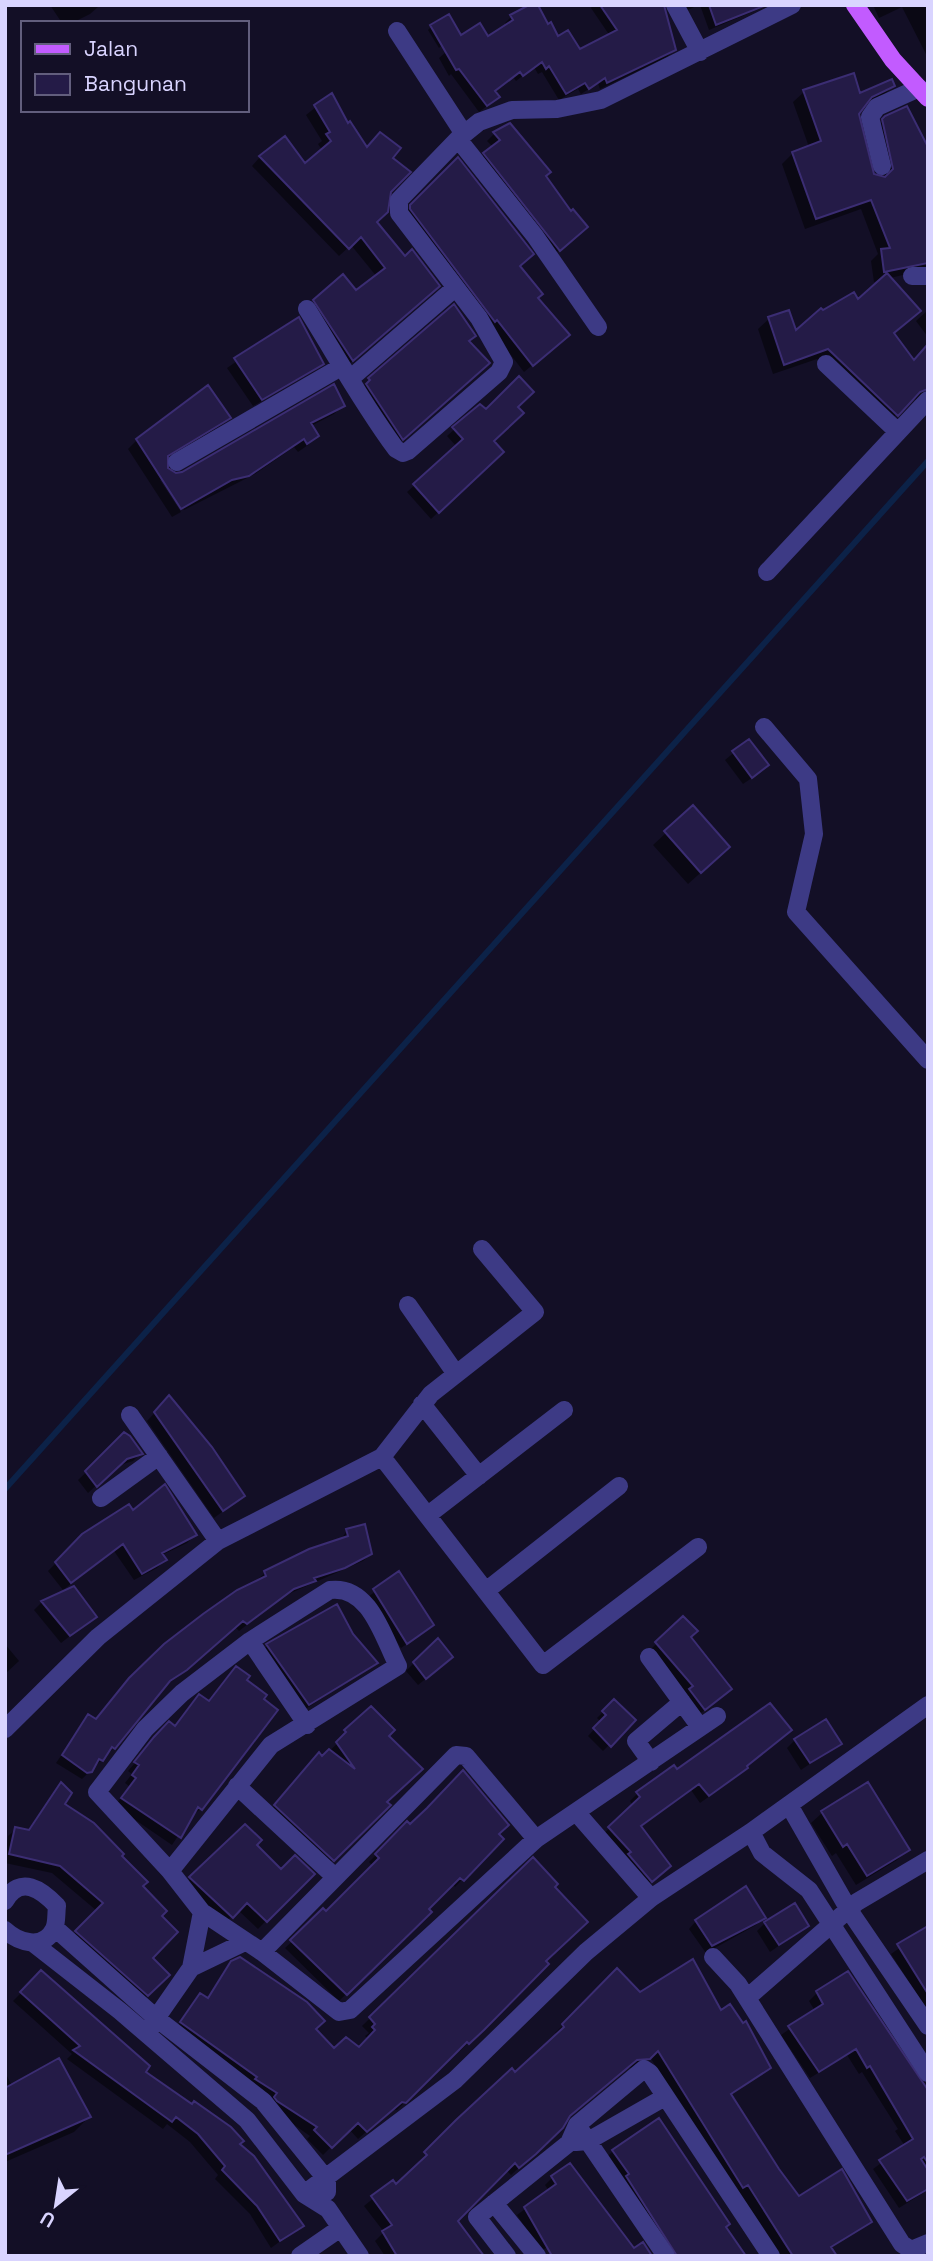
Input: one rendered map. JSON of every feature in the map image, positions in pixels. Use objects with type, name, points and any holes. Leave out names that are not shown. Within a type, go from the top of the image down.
[{"type":"main road","points":[[855,5],[886,50],[923,93]]},
{"type":"street","points":[[675,5],[700,52]]},
{"type":"street","points":[[307,309],[346,372],[358,398],[396,449],[403,453],[499,372],[505,362],[397,207],[399,200],[461,136],[480,122],[512,110],[557,109],[601,100],[792,5]]},
{"type":"street","points":[[397,31],[461,136],[598,327]]},
{"type":"street","points":[[882,166],[870,117],[877,107],[923,93]]},
{"type":"street","points":[[177,462],[346,372],[455,288]]},
{"type":"street","points":[[826,365],[898,432]]},
{"type":"street","points":[[767,572],[928,400]]},
{"type":"street","points":[[764,727],[808,779],[814,834],[796,912],[928,1060]]},
{"type":"street","points":[[5,1729],[98,1637],[218,1541],[383,1457],[422,1404],[535,1312],[482,1250]]},
{"type":"street","points":[[408,1305],[456,1374]]},
{"type":"street","points":[[422,1404],[479,1476]]},
{"type":"street","points":[[428,1515],[564,1410]]},
{"type":"street","points":[[130,1415],[218,1541]]},
{"type":"street","points":[[101,1498],[159,1456]]},
{"type":"street","points":[[383,1457],[543,1665],[698,1547]]},
{"type":"street","points":[[487,1590],[619,1486]]},
{"type":"street","points":[[170,1871],[271,1745],[398,1666],[367,1605],[354,1593],[342,1589],[330,1590],[250,1641],[166,1707],[97,1792],[170,1871],[202,1912],[261,1952],[339,2012],[350,2010],[536,1839],[717,1716]]},
{"type":"street","points":[[250,1641],[307,1725]]},
{"type":"street","points":[[649,1657],[700,1727]]},
{"type":"street","points":[[651,1762],[636,1741],[682,1702]]},
{"type":"street","points":[[304,2194],[327,2180],[455,2080],[586,1952],[651,1898],[751,1832],[928,1705]]},
{"type":"street","points":[[261,1952],[334,1876],[461,1753],[536,1839]]},
{"type":"street","points":[[237,1786],[334,1876]]},
{"type":"street","points":[[789,1805],[849,1910],[928,2026]]},
{"type":"street","points":[[576,1812],[651,1898]]},
{"type":"street","points":[[751,1832],[762,1853],[809,1890],[834,1924],[928,2073]]},
{"type":"street","points":[[747,1998],[849,1910],[928,1860]]},
{"type":"street","points":[[5,1901],[9,1894],[25,1886],[42,1889],[57,1906],[55,1928],[46,1938],[15,1940]]},
{"type":"street","points":[[151,2025],[191,1968],[202,1912]]},
{"type":"street","points":[[55,1928],[247,2120],[304,2194],[328,2209]]},
{"type":"street","points":[[15,1940],[151,2025],[263,2101],[327,2180],[328,2209],[339,2229],[360,2256]]},
{"type":"street","points":[[191,1968],[245,1942]]},
{"type":"street","points":[[713,1957],[747,1998],[902,2244],[911,2250],[928,2243]]},
{"type":"street","points":[[507,2256],[477,2218],[569,2143],[578,2125],[641,2070],[650,2073],[771,2256]]},
{"type":"street","points":[[569,2143],[588,2140],[665,2097]]},
{"type":"street","points":[[578,2125],[666,2256]]},
{"type":"street","points":[[494,2203],[534,2255]]},
{"type":"street","points":[[300,2256],[339,2229]]},
{"type":"building","points":[[529,5],[538,5],[558,36],[568,30],[580,49],[617,30],[600,5],[664,5],[676,50],[607,83],[605,78],[589,89],[585,83],[566,94],[549,66],[546,69],[542,62],[523,76],[520,72],[495,91],[500,97],[487,106],[459,69],[456,70],[430,25],[449,14],[461,35],[480,23],[488,36],[513,20],[510,15]]},
{"type":"building","points":[[709,5],[764,5],[764,6],[716,25]]},
{"type":"building","points":[[854,73],[860,93],[892,79],[895,86],[872,97],[859,114],[874,174],[885,177],[893,169],[882,119],[885,116],[907,106],[928,147],[928,263],[884,272],[881,249],[890,248],[871,200],[816,219],[792,152],[821,141],[803,90]]},
{"type":"building","points":[[332,93],[348,123],[350,121],[367,147],[380,132],[401,148],[393,158],[411,172],[391,192],[388,212],[377,222],[405,256],[412,249],[440,286],[353,361],[313,300],[343,274],[356,290],[385,268],[361,237],[349,249],[259,156],[285,136],[305,163],[331,141],[326,134],[330,132],[314,105]]},
{"type":"building","points":[[510,123],[551,172],[546,176],[571,211],[573,209],[588,227],[560,251],[483,153],[500,140],[493,132]]},
{"type":"building","points":[[458,157],[534,254],[520,266],[543,294],[538,298],[570,335],[533,366],[497,320],[495,322],[410,209],[410,205]]},
{"type":"building","points":[[887,273],[921,311],[894,333],[914,360],[928,344],[928,389],[920,392],[898,416],[828,349],[784,365],[768,317],[789,310],[796,330],[821,308],[823,310],[854,292],[858,299]]},
{"type":"building","points":[[454,304],[476,336],[469,341],[490,363],[403,440],[366,384],[370,380],[368,378]]},
{"type":"building","points":[[299,317],[324,364],[262,400],[234,358]]},
{"type":"building","points":[[519,376],[534,392],[518,407],[524,413],[494,441],[504,452],[439,513],[413,484],[463,439],[452,427],[480,404],[486,409]]},
{"type":"building","points":[[334,384],[345,406],[311,423],[319,436],[307,444],[304,439],[249,476],[232,480],[181,509],[136,439],[208,385],[231,418],[168,456],[168,468],[176,473],[182,472]]},
{"type":"building","points":[[749,739],[769,765],[752,778],[732,751]]},
{"type":"building","points":[[693,805],[730,847],[701,873],[664,831]]},
{"type":"building","points":[[169,1395],[212,1447],[245,1496],[223,1511],[154,1412]]},
{"type":"building","points":[[124,1432],[143,1454],[127,1459],[97,1487],[85,1471]]},
{"type":"building","points":[[165,1484],[197,1535],[162,1553],[167,1560],[142,1574],[123,1544],[71,1583],[55,1562],[82,1534],[129,1504],[133,1510]]},
{"type":"building","points":[[365,1524],[372,1554],[345,1568],[314,1578],[316,1581],[294,1589],[247,1624],[243,1621],[187,1670],[170,1681],[115,1749],[112,1747],[103,1761],[99,1759],[92,1772],[87,1773],[62,1755],[88,1714],[96,1719],[129,1678],[164,1644],[203,1614],[237,1590],[266,1576],[264,1571],[309,1549],[348,1536],[346,1529]]},
{"type":"building","points":[[399,1571],[434,1625],[407,1644],[373,1589]]},
{"type":"building","points":[[74,1586],[97,1617],[70,1636],[41,1601]]},
{"type":"building","points":[[337,1604],[353,1634],[378,1663],[309,1705],[266,1644]]},
{"type":"building","points":[[683,1616],[698,1631],[691,1637],[732,1689],[705,1710],[689,1689],[693,1686],[655,1642]]},
{"type":"building","points":[[438,1638],[453,1657],[426,1679],[413,1662]]},
{"type":"building","points":[[236,1666],[250,1676],[247,1680],[267,1695],[264,1699],[278,1710],[202,1810],[198,1807],[181,1838],[121,1798],[136,1778],[132,1775],[139,1765],[134,1762],[154,1737],[169,1721],[175,1726],[199,1694],[209,1701]]},
{"type":"building","points":[[614,1699],[636,1720],[611,1747],[593,1728],[606,1715],[602,1711]]},
{"type":"building","points":[[770,1703],[792,1730],[747,1766],[748,1768],[709,1796],[699,1784],[641,1826],[671,1866],[652,1882],[628,1854],[631,1852],[608,1827],[640,1797],[636,1792],[674,1765],[677,1769]]},
{"type":"building","points":[[371,1706],[395,1730],[389,1736],[423,1769],[387,1802],[391,1805],[334,1861],[274,1805],[319,1752],[322,1756],[329,1749],[355,1769],[336,1742],[346,1732],[344,1730]]},
{"type":"building","points":[[826,1719],[842,1744],[810,1763],[794,1739]]},
{"type":"building","points":[[463,1770],[509,1825],[499,1834],[504,1839],[464,1881],[460,1878],[429,1909],[432,1912],[347,1995],[290,1940],[323,1908],[326,1911],[379,1858],[375,1854],[407,1821],[410,1824]]},
{"type":"building","points":[[61,1782],[72,1793],[65,1804],[94,1823],[124,1854],[122,1856],[148,1882],[143,1886],[167,1911],[162,1916],[178,1932],[153,1958],[170,1975],[148,1996],[75,1931],[103,1903],[60,1866],[9,1854],[15,1827],[29,1830]]},
{"type":"building","points":[[868,1782],[910,1850],[867,1876],[847,1844],[843,1847],[821,1811]]},
{"type":"building","points":[[245,1824],[262,1840],[257,1845],[281,1869],[295,1855],[315,1874],[267,1922],[247,1903],[233,1918],[189,1877]]},
{"type":"building","points":[[533,1857],[558,1884],[555,1887],[588,1922],[546,1961],[549,1964],[484,2030],[469,2044],[467,2042],[406,2103],[402,2102],[367,2132],[358,2123],[332,2148],[314,2130],[317,2127],[277,2101],[274,2097],[277,2093],[180,2022],[200,1993],[208,1998],[231,1961],[240,1957],[307,2002],[325,2021],[316,2029],[334,2048],[346,2037],[359,2047],[375,2030],[372,2027],[375,2024],[369,2017]]},
{"type":"building","points":[[746,1886],[766,1918],[712,1946],[695,1920]]},
{"type":"building","points":[[795,1903],[809,1926],[779,1945],[764,1922]]},
{"type":"building","points":[[928,1926],[928,1994],[897,1944]]},
{"type":"building","points":[[693,1959],[721,2010],[730,2004],[743,2023],[746,2021],[771,2068],[731,2094],[779,2169],[799,2196],[842,2169],[872,2222],[831,2247],[837,2256],[793,2256],[748,2185],[743,2188],[658,2051],[650,2059],[637,2060],[570,2116],[563,2128],[536,2154],[519,2168],[515,2163],[458,2221],[484,2256],[397,2256],[382,2231],[392,2225],[371,2196],[393,2180],[396,2184],[427,2155],[424,2152],[456,2120],[512,2068],[515,2072],[564,2027],[562,2024],[617,1968],[640,1992]]},
{"type":"building","points":[[41,1970],[150,2066],[146,2072],[231,2127],[244,2141],[240,2144],[254,2156],[304,2226],[280,2241],[257,2206],[222,2170],[225,2166],[198,2134],[176,2117],[172,2122],[73,2050],[80,2046],[20,1992]]},
{"type":"building","points":[[848,1971],[928,2090],[928,2163],[924,2157],[921,2159],[928,2170],[928,2189],[907,2201],[879,2160],[913,2139],[870,2066],[867,2068],[856,2049],[819,2072],[788,2026],[823,2004],[816,1991]]},
{"type":"building","points":[[59,2058],[91,2117],[5,2155],[5,2088]]},
{"type":"building","points":[[659,2118],[730,2224],[726,2227],[746,2256],[677,2256],[626,2176],[629,2174],[612,2150]]},
{"type":"building","points":[[570,2163],[634,2248],[643,2242],[652,2256],[552,2256],[524,2207],[556,2184],[551,2176]]},
{"type":"waterway","points":[[5,1489],[928,461]]}]
